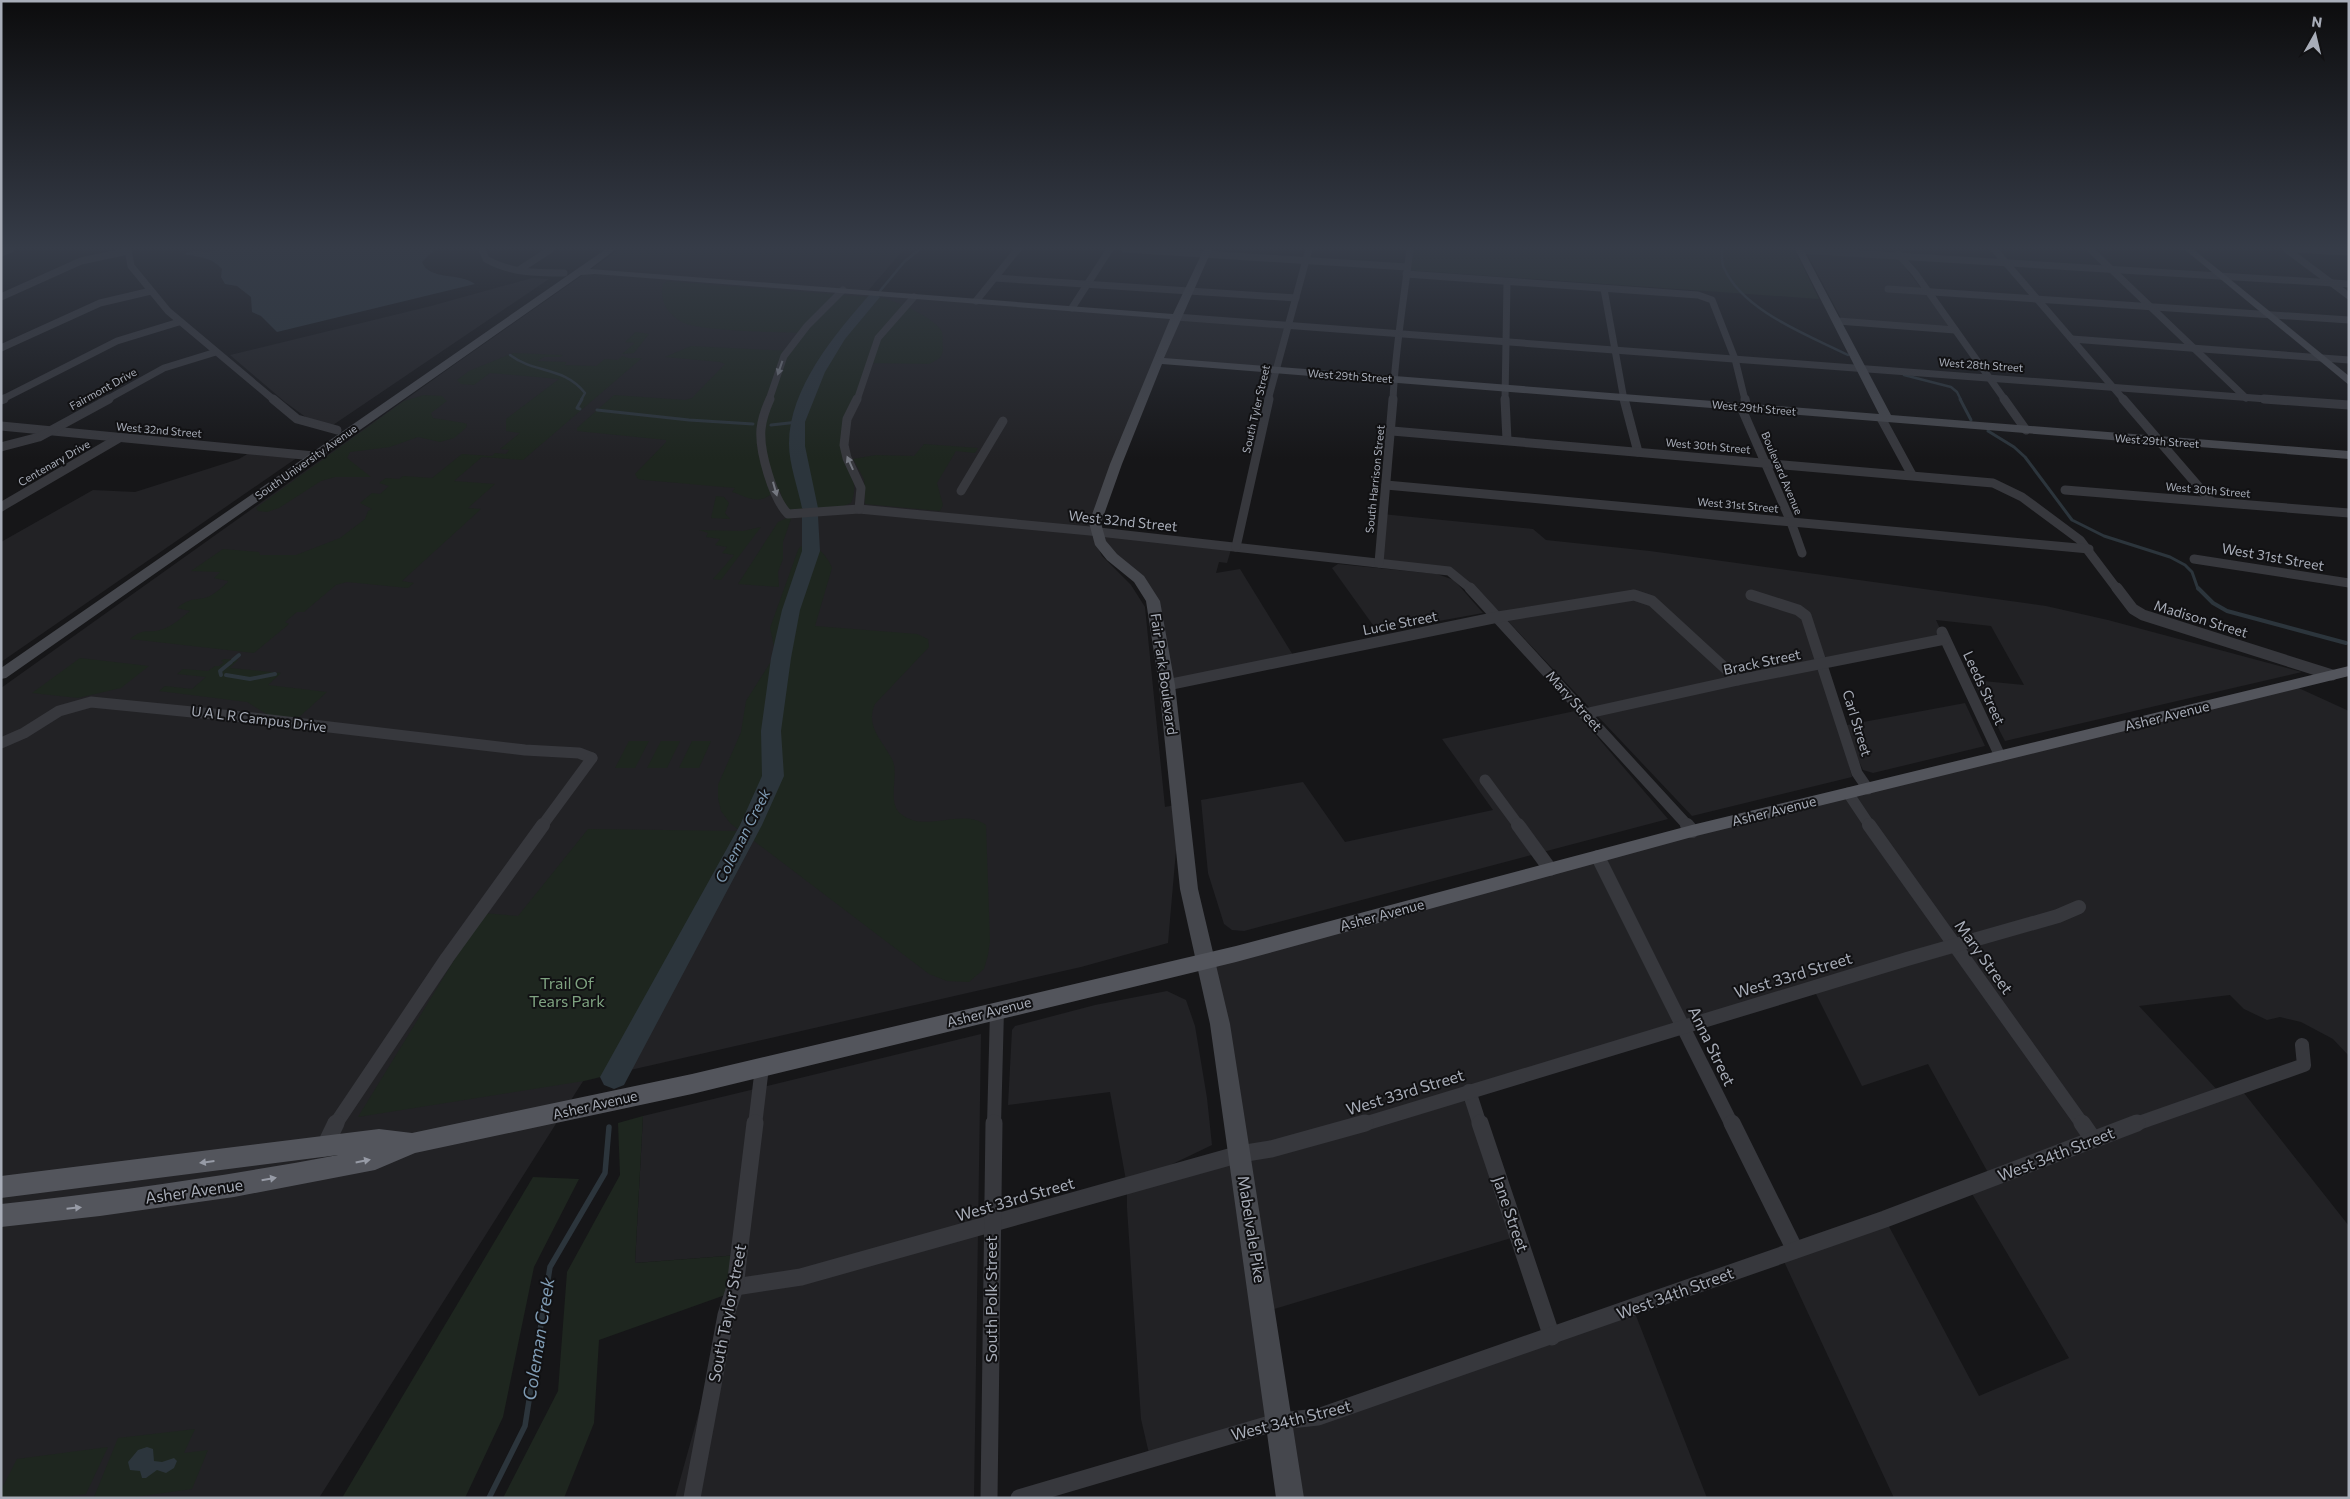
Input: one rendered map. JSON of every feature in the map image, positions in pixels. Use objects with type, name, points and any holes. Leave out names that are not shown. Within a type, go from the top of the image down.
[{"type":"main road","name":"Asher Avenue","points":[[1,1216],[148,1198],[316,1171],[375,1159],[412,1143],[566,1112],[1205,961],[1692,831],[2340,673]]},
{"type":"main road","name":"Asher Avenue","points":[[1,1187],[379,1139],[412,1143]]},
{"type":"street","points":[[1,348],[65,319]]},
{"type":"street","points":[[176,319],[297,419],[337,430]]},
{"type":"street","name":"South University Avenue","points":[[1,675],[308,455],[337,430],[498,319]]},
{"type":"street","name":"South University Avenue","points":[[1,661],[509,319]]},
{"type":"street","name":"West 32nd Street","points":[[814,319],[784,356],[764,412],[761,429],[763,454],[780,506],[788,514],[859,509],[1236,547],[1449,571],[1453,574]]},
{"type":"street","points":[[859,509],[862,488],[845,452],[844,436],[847,419],[860,394],[878,338],[895,319]]},
{"type":"street","points":[[1097,532],[1096,518],[1175,319]]},
{"type":"street","name":"West 28th Street","points":[[1203,319],[2349,405]]},
{"type":"street","name":"South Tyler Street","points":[[1236,547],[1276,370],[1290,319]]},
{"type":"street","name":"South Harrison Street","points":[[1379,563],[1379,540],[1392,432],[1395,355],[1402,319]]},
{"type":"street","points":[[1507,319],[1505,388],[1507,440]]},
{"type":"street","points":[[1610,319],[1624,398],[1638,452]]},
{"type":"street","name":"Boulevard Avenue","points":[[1721,319],[1735,359],[1746,404],[1741,407],[1802,552]]},
{"type":"street","points":[[1947,319],[2026,430]]},
{"type":"street","points":[[2054,319],[2211,501]]},
{"type":"street","points":[[2165,319],[2246,398]]},
{"type":"street","points":[[2272,319],[2349,382]]},
{"type":"street","points":[[2335,319],[2349,320]]},
{"type":"street","points":[[1838,321],[1955,330]]},
{"type":"street","points":[[1838,321],[1886,415],[1882,418],[1912,475]]},
{"type":"street","points":[[1,400],[117,341],[179,322]]},
{"type":"street","points":[[2072,339],[2349,360]]},
{"type":"street","name":"Fairmont Drive","points":[[1,447],[35,438],[50,431],[164,368],[216,352]]},
{"type":"street","name":"West 29th Street","points":[[1159,361],[1394,378],[2349,455]]},
{"type":"street","points":[[962,491],[1003,422]]},
{"type":"street","name":"West 32nd Street","points":[[1,426],[308,455]]},
{"type":"street","name":"West 30th Street","points":[[1392,432],[1507,440],[1993,483],[2018,495]]},
{"type":"street","name":"Centenary Drive","points":[[1,507],[119,438]]},
{"type":"street","name":"West 31st Street","points":[[1386,485],[2089,549]]},
{"type":"street","name":"West 30th Street","points":[[2065,490],[2349,513]]},
{"type":"street","name":"Madison Street","points":[[2018,495],[2089,549],[2134,609],[2149,618],[2340,673]]},
{"type":"street","name":"Fair Park Boulevard","points":[[1097,532],[1100,542],[1112,558],[1140,579],[1153,601],[1167,685],[1189,889],[1205,961]]},
{"type":"street","name":"West 31st Street","points":[[2194,559],[2349,582]]},
{"type":"street","name":"Mary Street","points":[[1453,574],[1466,583],[1498,617],[1692,831]]},
{"type":"street","name":"Carl Street","points":[[1751,595],[1802,612],[1806,616],[1823,663],[1855,767],[1868,789]]},
{"type":"street","name":"Lucie Street","points":[[1167,685],[1498,617],[1613,597],[1640,596],[1652,601],[1738,680]]},
{"type":"street","name":"Brack Street","points":[[1584,714],[1944,636]]},
{"type":"street","name":"Leeds Street","points":[[1944,636],[1972,700],[2000,756]]},
{"type":"street","name":"U A L R Campus Drive","points":[[1,743],[59,711],[91,702],[525,750],[536,754],[575,759],[592,758],[447,958],[351,1104],[335,1125],[316,1171]]},
{"type":"street","points":[[1485,780],[1550,869]]},
{"type":"street","name":"Mary Street","points":[[1848,793],[1890,857],[2094,1139]]},
{"type":"street","name":"Anna Street","points":[[1598,857],[1795,1250]]},
{"type":"street","name":"West 33rd Street","points":[[735,1287],[801,1277],[1240,1154],[1343,1130],[1954,945],[2058,916],[2079,907]]},
{"type":"street","name":"Mabelvale Pike","points":[[1205,961],[1220,1024],[1290,1498]]},
{"type":"street","name":"South Polk Street","points":[[989,1498],[997,1010]]},
{"type":"street","name":"West 34th Street","points":[[1019,1498],[1280,1421],[1318,1417],[1552,1337],[1885,1219],[2094,1139],[2304,1065],[2302,1045]]},
{"type":"street","name":"South Taylor Street","points":[[692,1498],[726,1315],[735,1287],[762,1067]]},
{"type":"street","name":"Jane Street","points":[[1469,1091],[1552,1337]]},
{"type":"shaded area","points":[[264,319],[331,319],[277,332]]},
{"type":"shaded area","points":[[378,319],[490,319],[333,425],[307,418],[285,402],[230,355]]},
{"type":"shaded area","points":[[520,319],[1211,319],[1288,325],[1276,367],[1159,361],[1090,531],[1102,556],[1131,585],[1145,607],[1165,807],[1180,804],[1168,943],[1081,967],[626,1071],[741,857],[729,858],[578,1089],[319,1498],[1,1498],[1,688]]},
{"type":"shaded area","points":[[1841,319],[1944,319],[1952,329],[1843,322]]},
{"type":"shaded area","points":[[254,450],[301,455],[1,662],[1,542],[93,490],[135,492],[239,459]]},
{"type":"shaded area","points":[[1382,514],[1533,529],[1546,540],[1650,551],[2046,606],[2108,620],[2302,672],[2005,741],[1973,680],[2024,685],[1991,626],[1936,620],[1945,639],[1823,663],[1852,777],[1692,816],[1504,617],[1458,576],[1379,563]]},
{"type":"shaded area","points":[[1097,533],[1232,546],[1227,563],[1219,562],[1216,573],[1240,569],[1296,660],[1167,685],[1153,601]]},
{"type":"shaded area","points":[[1338,564],[1437,574],[1454,580],[1483,613],[1378,632],[1332,568]]},
{"type":"shaded area","points":[[2292,685],[2349,711],[2349,1056],[2333,1039],[2301,1022],[2280,1017],[2267,1020],[2244,1009],[2230,995],[2139,1006],[2221,1094],[2240,1088],[2349,1226],[2349,1498],[1894,1498],[1781,1255],[1885,1219],[1979,1396],[2069,1358],[1968,1187],[1991,1178],[1928,1064],[1862,1086],[1813,988],[1469,1091],[1518,1236],[1264,1312],[1280,1421],[1150,1458],[1141,1419],[1127,1186],[1110,1092],[1008,1105],[1012,1030],[1015,1026],[1095,1005],[1167,991],[1186,1000],[1195,1026],[1207,1098],[1212,1145],[1131,1184],[1240,1154],[1205,961],[1598,857]]},
{"type":"shaded area","points":[[1965,703],[1985,746],[1873,773],[1863,770],[1842,726]]},
{"type":"shaded area","points":[[1575,711],[1668,819],[1244,931],[1232,930],[1224,924],[1208,873],[1201,800],[1303,782],[1345,842],[1493,810],[1442,739]]},
{"type":"shaded area","points":[[981,1034],[974,1498],[675,1498],[726,1315],[739,1255],[635,1263],[643,1116]]},
{"type":"shaded area","points":[[1633,1308],[1707,1498],[1290,1498],[1280,1421]]},
{"type":"shaded area","points":[[147,1447],[153,1449],[154,1461],[162,1462],[174,1458],[177,1461],[174,1468],[166,1473],[157,1470],[146,1478],[142,1478],[140,1471],[130,1470],[128,1462],[138,1450]]},
{"type":"green space","points":[[677,319],[929,319],[942,332],[943,351],[939,358],[929,364],[869,363],[841,447],[854,482],[851,503],[843,506],[790,510],[784,507],[780,491],[756,500],[732,492],[735,488],[638,479],[635,474],[666,440],[577,431],[577,428],[614,395],[685,400],[692,398],[725,364],[665,357],[691,346],[789,351],[794,349],[803,336],[797,333],[737,331],[703,327],[690,325]]},
{"type":"green space","points":[[636,332],[649,334],[634,353],[622,354],[635,343],[625,342]]},
{"type":"green space","points":[[513,353],[563,355],[560,357],[544,357],[537,361],[567,362],[564,365],[596,366],[605,359],[618,360],[622,356],[642,358],[523,460],[482,457],[454,481],[495,484],[468,508],[481,509],[402,581],[414,583],[408,588],[347,582],[336,585],[304,612],[297,612],[285,622],[289,624],[254,653],[130,639],[140,633],[167,628],[190,611],[177,608],[191,600],[210,596],[227,583],[228,581],[214,578],[220,572],[191,571],[223,549],[259,552],[260,555],[296,555],[340,538],[365,519],[368,511],[372,509],[360,503],[372,493],[380,494],[389,486],[379,483],[386,478],[399,479],[403,476],[432,478],[462,454],[492,456],[495,453],[506,454],[509,450],[500,449],[520,433],[506,431],[506,419],[559,379],[490,373],[474,385],[461,384],[457,380],[469,371]]},
{"type":"green space","points":[[424,395],[442,396],[447,401],[431,413],[433,418],[464,423],[467,424],[466,428],[454,438],[440,442],[418,437],[390,447],[350,452],[347,458],[371,477],[335,477],[321,481],[279,508],[267,512],[258,511],[256,508],[404,401]]},
{"type":"green space","points":[[924,444],[978,448],[975,453],[956,451],[937,483],[943,505],[940,511],[865,504],[864,479],[853,459],[876,455],[914,456]]},
{"type":"green space","points":[[716,496],[724,497],[729,503],[725,513],[730,519],[711,518]]},
{"type":"green space","points":[[792,516],[783,542],[783,559],[778,572],[779,587],[738,584],[778,522]]},
{"type":"green space","points":[[761,527],[721,580],[713,579],[734,555],[722,553],[727,547],[715,545],[720,539],[706,537],[708,533],[699,530],[743,531]]},
{"type":"green space","name":"Trail Of Tears Park","points":[[808,544],[816,547],[823,553],[832,568],[815,626],[917,634],[928,639],[929,647],[875,704],[872,712],[873,726],[894,765],[894,803],[901,814],[921,822],[966,818],[986,825],[990,941],[984,969],[969,982],[947,981],[929,974],[750,838],[626,1071],[584,1081],[358,1117],[483,913],[518,916],[588,829],[740,831],[730,823],[721,811],[718,785],[741,732],[746,701],[772,660],[775,651],[770,628],[798,550],[800,547]]},
{"type":"green space","points":[[80,658],[149,666],[121,688],[78,698],[32,693]]},
{"type":"green space","points":[[224,659],[238,660],[230,668],[281,673],[268,685],[327,692],[298,718],[268,715],[247,702],[159,691],[165,686],[192,689],[206,677],[177,674],[183,669],[208,671],[215,666],[219,666],[224,662],[221,661]]},
{"type":"green space","points":[[629,741],[649,741],[635,768],[615,768]]},
{"type":"green space","points":[[661,741],[680,741],[667,768],[647,768]]},
{"type":"green space","points":[[692,741],[711,741],[699,768],[679,768]]},
{"type":"green space","points":[[643,1116],[635,1263],[739,1255],[728,1294],[599,1340],[594,1423],[564,1498],[503,1498],[558,1391],[567,1272],[620,1175],[618,1123]]},
{"type":"green space","points":[[533,1177],[579,1179],[534,1267],[503,1417],[465,1498],[342,1498]]},
{"type":"green space","points":[[195,1429],[184,1453],[208,1450],[192,1489],[129,1498],[94,1497],[118,1438]]},
{"type":"green space","points":[[108,1447],[86,1494],[59,1498],[1,1498],[1,1490],[17,1459]]},
{"type":"waterway","name":"Coleman Creek","points":[[810,508],[797,446],[798,422],[818,372],[840,337],[855,319]]},
{"type":"waterway","points":[[1776,319],[1848,355]]},
{"type":"waterway","points":[[510,355],[529,365],[568,378],[585,393],[581,400]]},
{"type":"waterway","points":[[1904,375],[1951,387],[1957,392],[1961,400]]},
{"type":"waterway","points":[[580,409],[577,408],[582,399]]},
{"type":"waterway","points":[[1960,399],[1971,420]]},
{"type":"waterway","points":[[597,410],[689,420],[753,424]]},
{"type":"waterway","points":[[771,425],[798,422]]},
{"type":"waterway","points":[[1988,431],[2014,447],[2025,457],[2072,520],[2104,536],[2170,557],[2185,565],[2192,572],[2198,589]]},
{"type":"waterway","name":"Coleman Creek","points":[[614,1077],[751,825],[773,776],[771,731],[781,658],[791,610],[811,551],[810,516]]},
{"type":"waterway","points":[[2198,588],[2213,603],[2227,611],[2346,643]]},
{"type":"waterway","points":[[233,660],[239,655]]},
{"type":"waterway","points":[[221,675],[220,671],[231,662]]},
{"type":"waterway","points":[[226,675],[250,679],[275,674]]},
{"type":"waterway","name":"Coleman Creek","points":[[489,1498],[525,1426],[550,1267],[605,1173],[609,1127]]}]
